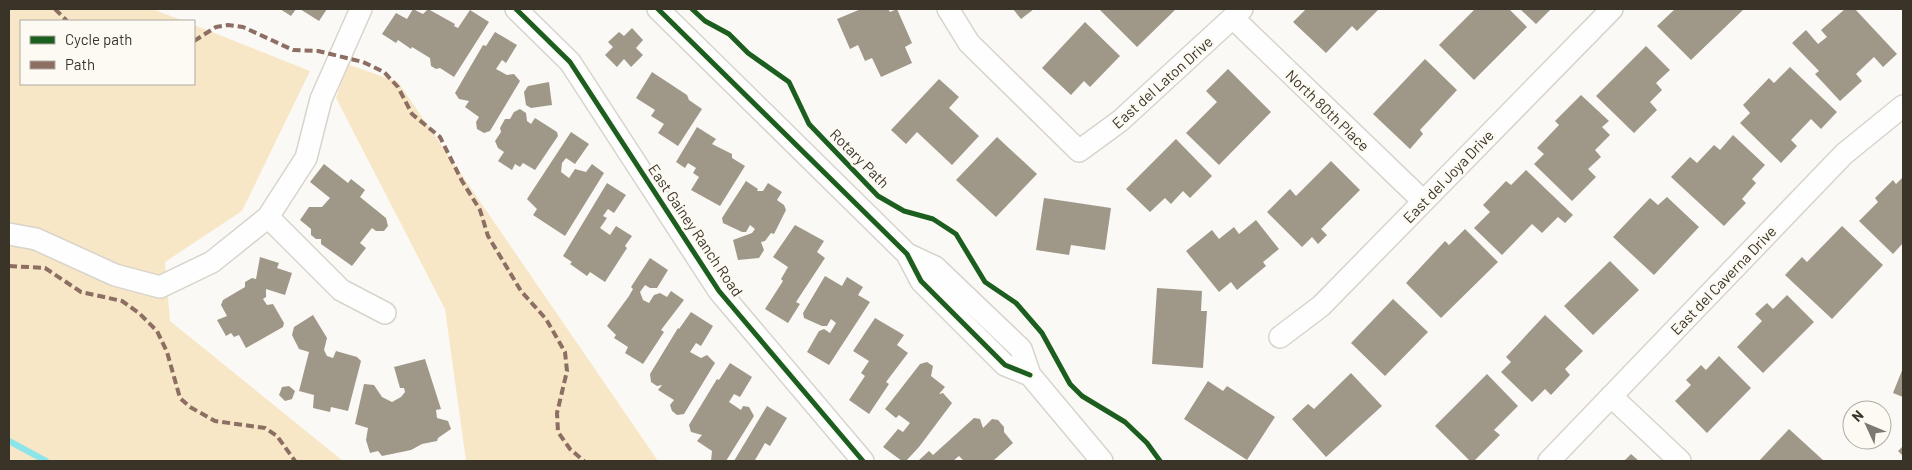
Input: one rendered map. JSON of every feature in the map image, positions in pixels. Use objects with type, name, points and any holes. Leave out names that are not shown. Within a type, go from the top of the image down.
[{"type":"street","points":[[9,234],[36,239],[114,275],[160,287],[212,262],[268,217],[306,158],[321,99],[361,9]]},
{"type":"street","name":"East Gainey Ranch Road","points":[[516,9],[570,62],[719,291],[863,461]]},
{"type":"street","points":[[658,9],[908,254],[935,267],[1021,350],[1030,374],[1102,461]]},
{"type":"street","name":"East del Laton Drive","points":[[948,9],[969,43],[1079,152],[1120,121],[1237,14]]},
{"type":"street","name":"East del Joya Drive","points":[[1280,337],[1322,306],[1612,9]]},
{"type":"street","name":"North 80th Place","points":[[1237,14],[1423,201]]},
{"type":"street","name":"East del Caverna Drive","points":[[1549,461],[1844,154],[1903,106]]},
{"type":"street","points":[[268,217],[341,290],[385,313]]},
{"type":"street","points":[[1611,396],[1680,461]]},
{"type":"shaded area","points":[[9,9],[152,9],[181,20],[20,20],[20,85],[195,85],[195,25],[310,71],[242,211],[165,262],[170,321],[343,461],[9,461]]},
{"type":"shaded area","points":[[347,64],[398,82],[658,461],[466,461],[445,309],[336,98]]},
{"type":"building","points":[[280,9],[296,9],[291,16]]},
{"type":"building","points":[[300,9],[327,9],[319,21]]},
{"type":"building","points":[[413,9],[423,14],[428,9],[455,24],[454,26],[458,28],[470,10],[489,22],[454,77],[440,68],[436,69],[431,66],[430,58],[412,47],[411,49],[398,40],[396,43],[382,34],[396,13],[407,19]]},
{"type":"building","points":[[861,9],[888,9],[890,12],[897,9],[912,43],[905,47],[912,63],[881,77],[872,58],[865,61],[858,45],[850,49],[837,19]]},
{"type":"building","points":[[1013,9],[1034,9],[1021,19]]},
{"type":"building","points":[[1176,9],[1137,47],[1100,10]]},
{"type":"building","points":[[1306,9],[1379,9],[1357,31],[1352,26],[1326,53],[1293,22]]},
{"type":"building","points":[[1475,9],[1509,9],[1527,27],[1474,80],[1439,45]]},
{"type":"building","points":[[1520,9],[1551,9],[1536,24]]},
{"type":"building","points":[[1675,9],[1744,9],[1691,60],[1657,26]]},
{"type":"building","points":[[1845,9],[1855,9],[1897,54],[1883,67],[1874,57],[1856,74],[1862,81],[1840,101],[1815,74],[1819,71],[1792,43],[1806,30],[1818,44],[1827,37],[1821,30]]},
{"type":"building","points":[[1085,22],[1120,56],[1090,87],[1084,81],[1071,95],[1042,68]]},
{"type":"building","points":[[632,28],[643,40],[636,48],[643,55],[631,67],[624,59],[617,67],[605,55],[613,47],[608,42],[619,32],[624,36]]},
{"type":"building","points":[[495,32],[517,45],[506,63],[502,60],[496,69],[507,75],[514,74],[520,81],[490,131],[484,133],[477,129],[476,122],[479,117],[465,107],[469,101],[459,99],[455,93],[483,45],[486,46]]},
{"type":"building","points":[[1646,46],[1670,70],[1656,83],[1662,90],[1650,102],[1657,110],[1634,133],[1596,96]]},
{"type":"building","points":[[1425,59],[1457,90],[1420,130],[1423,134],[1410,149],[1373,114]]},
{"type":"building","points":[[1790,67],[1837,112],[1821,129],[1811,119],[1791,140],[1797,146],[1781,163],[1740,123],[1750,113],[1743,105],[1769,78],[1774,83]]},
{"type":"building","points":[[1228,69],[1271,112],[1219,165],[1186,133],[1217,102],[1206,91]]},
{"type":"building","points":[[652,72],[687,95],[689,100],[702,109],[678,146],[658,133],[664,124],[651,116],[655,110],[636,98]]},
{"type":"building","points":[[939,79],[959,97],[949,108],[979,136],[952,165],[917,132],[906,144],[891,130]]},
{"type":"building","points":[[549,82],[552,105],[531,108],[526,105],[524,92],[528,86]]},
{"type":"building","points":[[1581,95],[1609,121],[1602,127],[1610,135],[1595,150],[1601,157],[1588,169],[1596,177],[1572,201],[1534,164],[1544,154],[1537,148],[1559,125],[1555,121]]},
{"type":"building","points":[[520,109],[526,113],[527,121],[531,124],[535,118],[557,132],[558,136],[535,170],[523,163],[520,167],[515,164],[512,170],[498,161],[504,152],[498,148],[495,141],[501,132],[500,128],[505,119],[510,119],[514,112]]},
{"type":"building","points":[[697,127],[716,139],[712,144],[732,154],[732,158],[745,166],[720,206],[691,190],[699,177],[693,173],[696,168],[688,163],[685,168],[676,162]]},
{"type":"building","points":[[571,132],[589,144],[575,164],[566,158],[562,163],[561,172],[569,178],[575,169],[586,172],[592,164],[604,173],[565,236],[533,215],[537,209],[527,199]]},
{"type":"building","points":[[1733,135],[1765,165],[1752,179],[1756,183],[1742,199],[1746,203],[1724,226],[1671,177],[1690,157],[1697,163],[1714,145],[1720,150]]},
{"type":"building","points":[[997,137],[1037,174],[996,217],[956,180]]},
{"type":"building","points":[[1176,139],[1212,176],[1190,198],[1183,191],[1171,204],[1165,198],[1150,212],[1126,189]]},
{"type":"building","points":[[1331,161],[1360,190],[1321,229],[1327,235],[1318,244],[1312,237],[1302,247],[1267,212],[1290,189],[1296,196]]},
{"type":"building","points":[[324,164],[348,183],[351,179],[365,190],[360,197],[386,218],[388,226],[384,231],[376,231],[372,228],[360,243],[366,248],[352,266],[321,244],[321,239],[316,239],[311,235],[311,229],[300,220],[309,207],[322,207],[330,198],[310,182]]},
{"type":"building","points":[[1526,170],[1573,215],[1565,223],[1558,217],[1542,233],[1532,224],[1502,255],[1474,228],[1490,212],[1483,205],[1506,181],[1511,185]]},
{"type":"building","points":[[1903,177],[1903,243],[1893,254],[1859,221],[1878,202],[1875,198],[1893,180],[1896,184]]},
{"type":"building","points":[[746,181],[758,189],[757,191],[763,191],[768,183],[782,192],[777,200],[784,205],[786,210],[774,234],[771,233],[765,241],[761,242],[764,250],[759,258],[738,260],[733,240],[752,233],[755,229],[750,225],[746,232],[742,232],[723,223],[722,218]]},
{"type":"building","points":[[607,183],[626,195],[614,213],[608,209],[603,216],[607,218],[600,228],[610,235],[616,226],[632,236],[625,246],[627,248],[605,282],[590,272],[587,276],[570,264],[572,262],[563,256]]},
{"type":"building","points":[[1667,197],[1699,227],[1654,275],[1613,237],[1650,198],[1658,205]]},
{"type":"building","points":[[1044,198],[1111,208],[1105,250],[1071,245],[1069,255],[1036,250]]},
{"type":"building","points":[[1256,220],[1279,249],[1263,262],[1266,266],[1237,290],[1231,282],[1219,292],[1186,251],[1212,230],[1219,239],[1234,227],[1239,234]]},
{"type":"building","points":[[795,225],[824,241],[817,252],[825,258],[796,302],[800,304],[788,323],[765,309],[783,281],[781,279],[788,267],[773,257]]},
{"type":"building","points":[[1842,226],[1883,265],[1832,319],[1785,275],[1802,257],[1807,262]]},
{"type":"building","points":[[1465,229],[1498,262],[1441,318],[1406,283],[1445,241],[1449,245]]},
{"type":"building","points":[[260,257],[279,263],[277,268],[292,273],[285,295],[266,289],[266,297],[263,299],[267,305],[273,304],[284,323],[283,327],[246,348],[239,335],[234,337],[231,333],[226,336],[217,320],[227,316],[221,305],[223,300],[245,287],[245,282],[252,278],[256,279]]},
{"type":"building","points":[[650,258],[668,270],[657,288],[650,288],[645,285],[640,292],[643,300],[649,303],[654,295],[660,293],[667,297],[671,291],[684,300],[661,330],[664,332],[643,364],[625,353],[628,347],[614,338],[616,335],[607,326],[629,296],[633,289],[631,287]]},
{"type":"building","points":[[1610,261],[1639,290],[1593,335],[1564,306]]},
{"type":"building","points":[[825,276],[842,286],[847,277],[863,287],[858,295],[870,302],[829,365],[807,352],[819,331],[824,329],[830,333],[836,323],[831,319],[827,326],[822,326],[804,318],[803,313]]},
{"type":"building","points":[[1157,288],[1202,291],[1201,311],[1207,311],[1203,368],[1152,364]]},
{"type":"building","points":[[1787,295],[1814,322],[1763,373],[1737,347],[1762,321],[1755,314],[1767,303],[1773,309]]},
{"type":"building","points":[[1393,299],[1428,332],[1385,376],[1351,343]]},
{"type":"building","points":[[691,312],[713,326],[701,346],[696,343],[690,352],[701,358],[707,355],[715,363],[684,414],[677,415],[672,411],[670,405],[674,400],[658,390],[662,385],[657,386],[651,382],[650,374],[678,328]]},
{"type":"building","points":[[313,315],[327,338],[324,350],[327,356],[333,358],[336,351],[357,357],[361,361],[348,411],[331,407],[330,412],[313,408],[314,395],[299,391],[309,352],[299,349],[292,335],[294,327]]},
{"type":"building","points":[[1545,315],[1583,351],[1565,369],[1570,375],[1551,395],[1545,389],[1532,402],[1501,372],[1511,362],[1506,357]]},
{"type":"building","points":[[875,318],[904,335],[897,345],[908,353],[886,382],[889,384],[869,414],[849,400],[865,376],[861,373],[869,361],[853,351]]},
{"type":"building","points":[[1719,356],[1751,388],[1707,433],[1675,401],[1691,385],[1686,380],[1701,365],[1706,370]]},
{"type":"building","points":[[425,359],[441,409],[436,410],[437,418],[448,421],[451,429],[438,438],[437,441],[422,444],[411,450],[382,456],[378,451],[370,453],[366,440],[368,428],[355,424],[364,384],[374,385],[382,397],[392,402],[401,397],[405,392],[404,388],[400,388],[394,367]]},
{"type":"building","points":[[927,362],[933,366],[931,376],[945,387],[939,394],[943,393],[952,403],[919,447],[906,461],[902,461],[883,447],[898,429],[903,432],[910,423],[899,415],[896,418],[885,409],[920,364]]},
{"type":"building","points":[[730,363],[752,377],[740,397],[734,394],[729,402],[741,410],[743,406],[749,407],[754,416],[726,461],[711,461],[712,451],[697,441],[702,435],[691,432],[689,425],[717,379],[719,380]]},
{"type":"building","points":[[1903,368],[1903,397],[1893,393]]},
{"type":"building","points":[[1351,373],[1382,406],[1326,457],[1292,419],[1308,404],[1314,409]]},
{"type":"building","points":[[1487,374],[1518,406],[1494,430],[1500,435],[1474,461],[1470,461],[1435,426]]},
{"type":"building","points":[[1208,381],[1223,391],[1227,386],[1275,417],[1247,460],[1184,419]]},
{"type":"building","points":[[289,386],[295,391],[292,399],[285,401],[279,395],[282,387]]},
{"type":"building","points":[[767,406],[787,418],[770,446],[765,443],[755,460],[758,461],[734,461]]},
{"type":"building","points":[[974,418],[980,419],[983,428],[992,419],[998,420],[1004,427],[1004,432],[1013,443],[993,461],[964,461],[959,456],[953,461],[918,461],[929,451],[933,455]]},
{"type":"building","points":[[1789,429],[1824,461],[1759,461]]},
{"type":"building","points":[[1903,446],[1903,456],[1898,451]]},
{"type":"building","points":[[1631,454],[1639,461],[1624,461]]},
{"type":"waterway","points":[[9,441],[46,461]]},
{"type":"marked path","points":[[55,9],[66,20]]},
{"type":"marked path","points":[[195,40],[216,27],[228,25],[243,27],[293,50],[318,51],[363,62],[384,72],[398,87],[412,114],[440,137],[462,181],[480,210],[488,236],[521,291],[546,319],[565,352],[567,371],[557,413],[558,432],[570,449],[584,461]]},
{"type":"marked path","points":[[9,266],[45,268],[81,292],[122,301],[139,313],[157,331],[167,352],[180,398],[190,407],[215,421],[265,428],[277,436],[295,461]]},
{"type":"cycle path","points":[[516,9],[570,62],[719,291],[863,461]]},
{"type":"cycle path","points":[[658,9],[907,254],[921,281],[1005,365],[1030,375]]},
{"type":"cycle path","name":"Rotary Path","points":[[692,9],[705,21],[729,34],[748,53],[789,82],[809,124],[878,196],[904,211],[933,219],[956,234],[985,282],[1016,303],[1042,333],[1070,384],[1082,396],[1125,422],[1147,443],[1160,461]]}]
